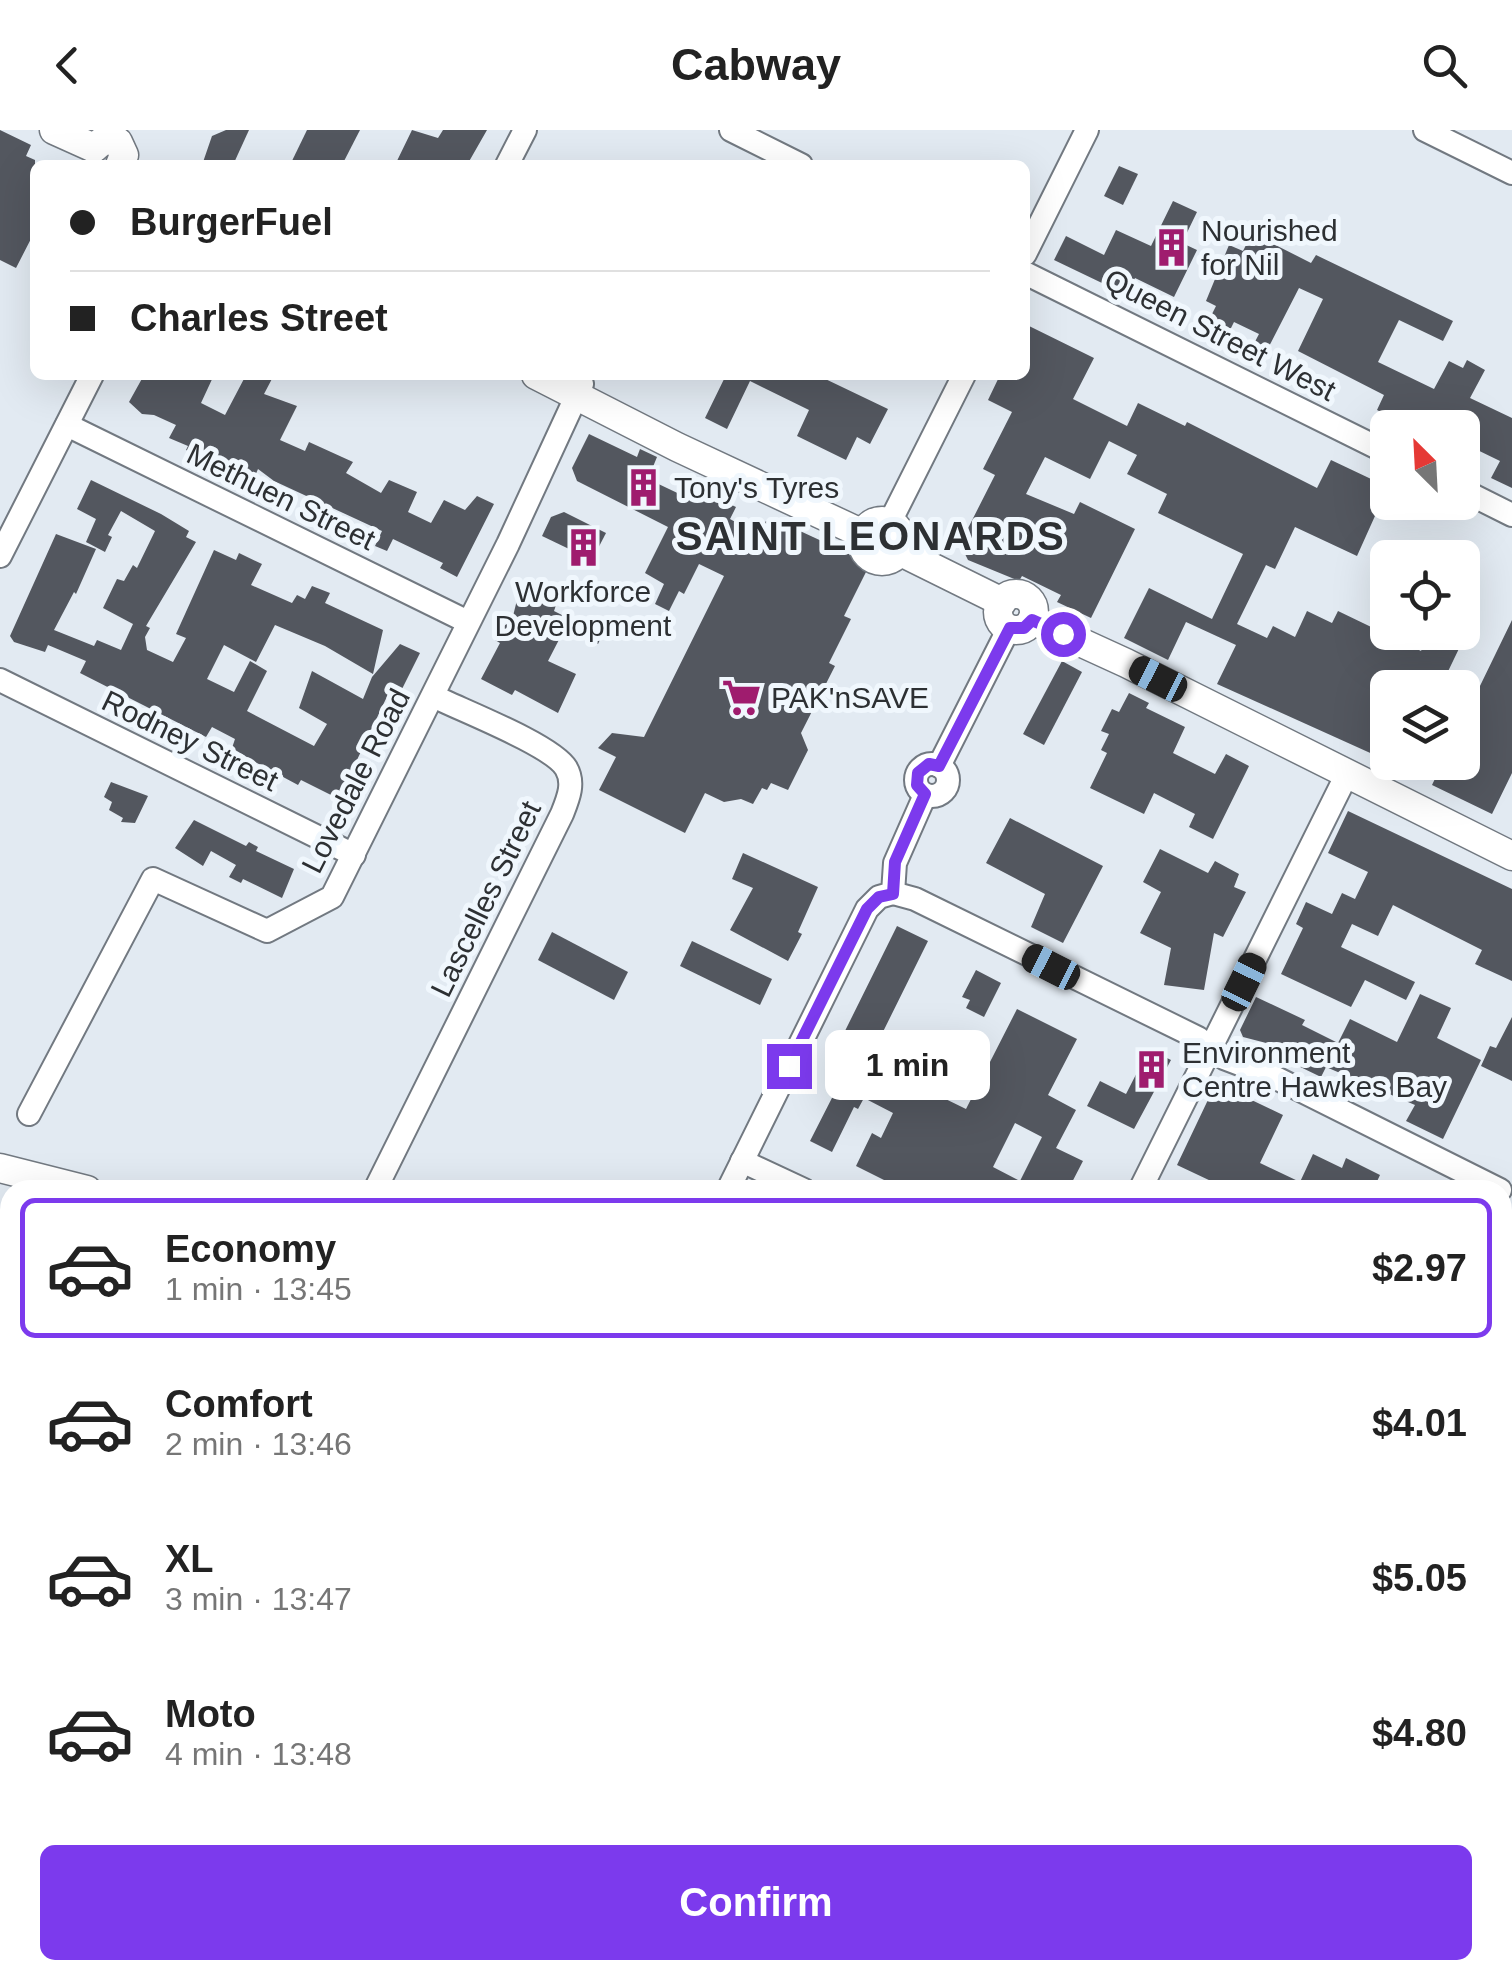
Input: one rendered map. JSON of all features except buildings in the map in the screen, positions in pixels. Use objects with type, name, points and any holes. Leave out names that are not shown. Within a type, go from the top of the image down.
[{"type":"main road","points":[[54,130],[118,155]]},
{"type":"main road","points":[[575,385],[874,527],[863,547],[874,559],[887,560],[899,551],[1014,617],[1126,662],[1512,856]]},
{"type":"main road","points":[[0,1168],[47,1180]]},
{"type":"street","points":[[510,160],[525,130]]},
{"type":"street","points":[[731,130],[791,160]]},
{"type":"street","points":[[1030,244],[1086,130]]},
{"type":"street","points":[[1426,130],[1512,173]]},
{"type":"street","name":"Queen Street West","points":[[1030,274],[1370,443]]},
{"type":"street","points":[[0,556],[90,380]]},
{"type":"street","points":[[874,527],[961,380]]},
{"type":"street","name":"Lovedale Road","points":[[29,1114],[153,878],[267,930],[332,897],[434,696],[575,385]]},
{"type":"street","name":"Methuen Street","points":[[67,425],[468,622]]},
{"type":"street","points":[[1480,499],[1512,515]]},
{"type":"street","points":[[893,894],[895,862],[925,794],[944,790],[948,776],[939,766],[1014,617]]},
{"type":"street","name":"Rodney Street","points":[[0,680],[354,855]]},
{"type":"street","name":"Lascelles Street","points":[[381,1180],[563,812],[571,788],[568,770],[550,752],[434,696]]},
{"type":"street","points":[[1145,1180],[1347,774]]},
{"type":"street","points":[[733,1180],[867,909],[879,897],[893,894],[914,899],[1212,1048],[1224,1058],[1274,1078],[1479,1180]]},
{"type":"street","points":[[742,1161],[783,1180]]},
{"type":"place","name":"Nourished for Nil","points":[[1171,248]]},
{"type":"place","name":"Tony's Tyres","points":[[644,488]]},
{"type":"place","name":"Workforce Development","points":[[583,548]]},
{"type":"place","name":"PAK'nSAVE","points":[[741,698]]},
{"type":"place","name":"Environment Centre Hawkes Bay","points":[[1152,1070]]},
{"type":"district","name":"SAINT LEONARDS","points":[[871,536]]},
{"type":"route","points":[[789,1066],[867,909],[879,897],[893,894],[895,862],[925,794],[917,785],[918,773],[929,764],[939,766],[1010,628],[1024,628],[1032,620],[1063,634]]}]
